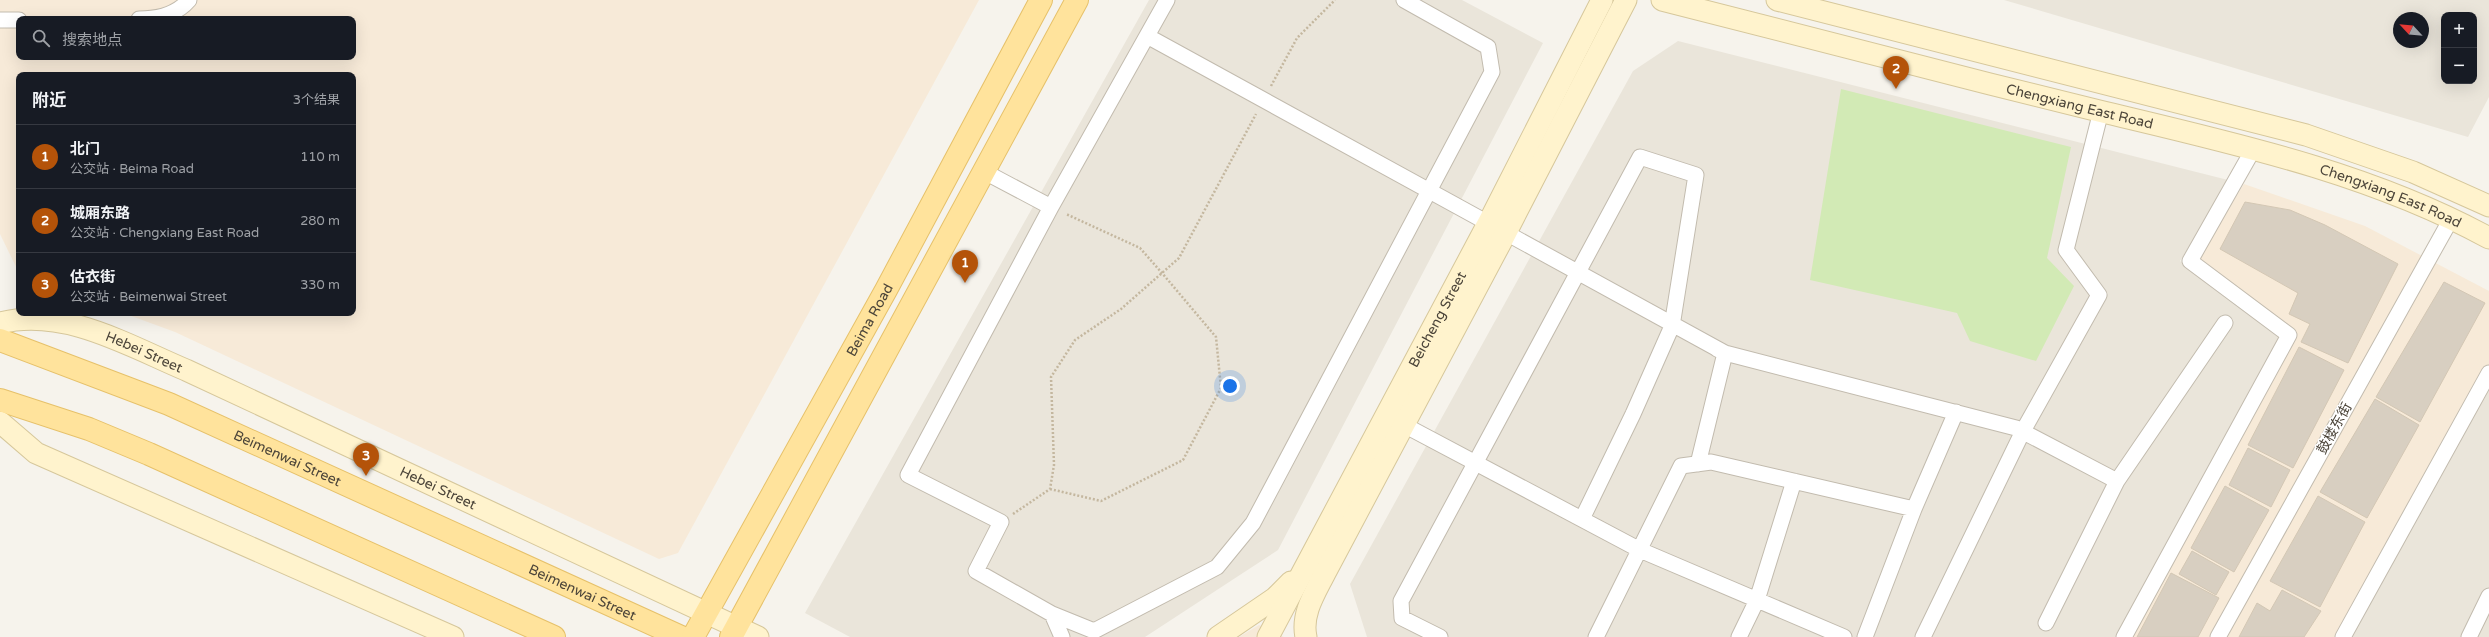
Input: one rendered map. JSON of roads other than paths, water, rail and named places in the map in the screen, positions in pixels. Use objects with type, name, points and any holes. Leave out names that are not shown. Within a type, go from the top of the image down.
[{"type":"main road","name":"Beima Road","points":[[693,637],[886,290],[1041,0]]},
{"type":"main road","name":"Beima Road","points":[[734,632],[1077,0]]},
{"type":"main road","points":[[1001,74],[1029,88]]},
{"type":"main road","name":"Beimenwai Street","points":[[0,340],[169,404],[681,637]]},
{"type":"main road","points":[[0,400],[89,429],[149,454],[554,637]]},
{"type":"street","points":[[164,16],[184,6],[190,0]]},
{"type":"street","points":[[1167,0],[1051,207],[908,475],[1001,522],[976,571],[1052,614],[1094,631],[1218,568],[1253,523],[1492,72],[1488,47],[1404,0]]},
{"type":"street","name":"Beicheng Street","points":[[1306,637],[1305,620],[1308,608],[1404,425],[1602,0]]},
{"type":"street","name":"Beicheng Street","points":[[1268,637],[1305,565],[1626,0]]},
{"type":"street","name":"Chengxiang East Road","points":[[1662,0],[2101,111],[2254,148],[2335,172],[2400,196],[2471,228],[2489,238]]},
{"type":"street","name":"Chengxiang East Road","points":[[1777,0],[2306,134],[2413,172],[2487,201]]},
{"type":"street","points":[[0,20],[16,20]]},
{"type":"street","points":[[1147,36],[1430,190],[1576,275],[1725,353],[1956,412],[2023,431],[2117,481]]},
{"type":"street","points":[[1923,637],[2023,431],[2100,295],[2066,250],[2101,111]]},
{"type":"street","points":[[2124,637],[2289,335],[2190,261],[2254,148]]},
{"type":"street","points":[[1440,637],[1402,618],[1401,601],[1640,157],[1696,175],[1672,325],[1582,519]]},
{"type":"street","points":[[983,171],[1051,207]]},
{"type":"street","points":[[2471,228],[2487,201]]},
{"type":"street","name":"鼓楼东街","points":[[2218,637],[2451,219]]},
{"type":"street","name":"Hebei Street","points":[[0,323],[13,320],[49,320],[93,331],[186,370],[707,612],[734,632],[758,637]]},
{"type":"street","points":[[2046,623],[2117,481],[2225,323]]},
{"type":"street","points":[[1698,464],[1725,353]]},
{"type":"street","points":[[2343,637],[2489,373]]},
{"type":"street","points":[[1865,637],[1914,509],[1956,412]]},
{"type":"street","points":[[0,422],[36,453],[453,637]]},
{"type":"street","points":[[1404,425],[1640,550],[1844,637]]},
{"type":"street","points":[[1596,637],[1681,466],[1711,462],[1914,509]]},
{"type":"street","points":[[1739,637],[1757,600],[1794,481]]},
{"type":"street","points":[[1218,637],[1275,598],[1305,565]]},
{"type":"street","points":[[2469,637],[2489,596]]},
{"type":"street","points":[[1052,614],[1062,637]]},
{"type":"place","name":"城厢东路","points":[[1896,89]]},
{"type":"place","name":"北门","points":[[965,283]]},
{"type":"place","name":"估衣街","points":[[366,476]]}]
